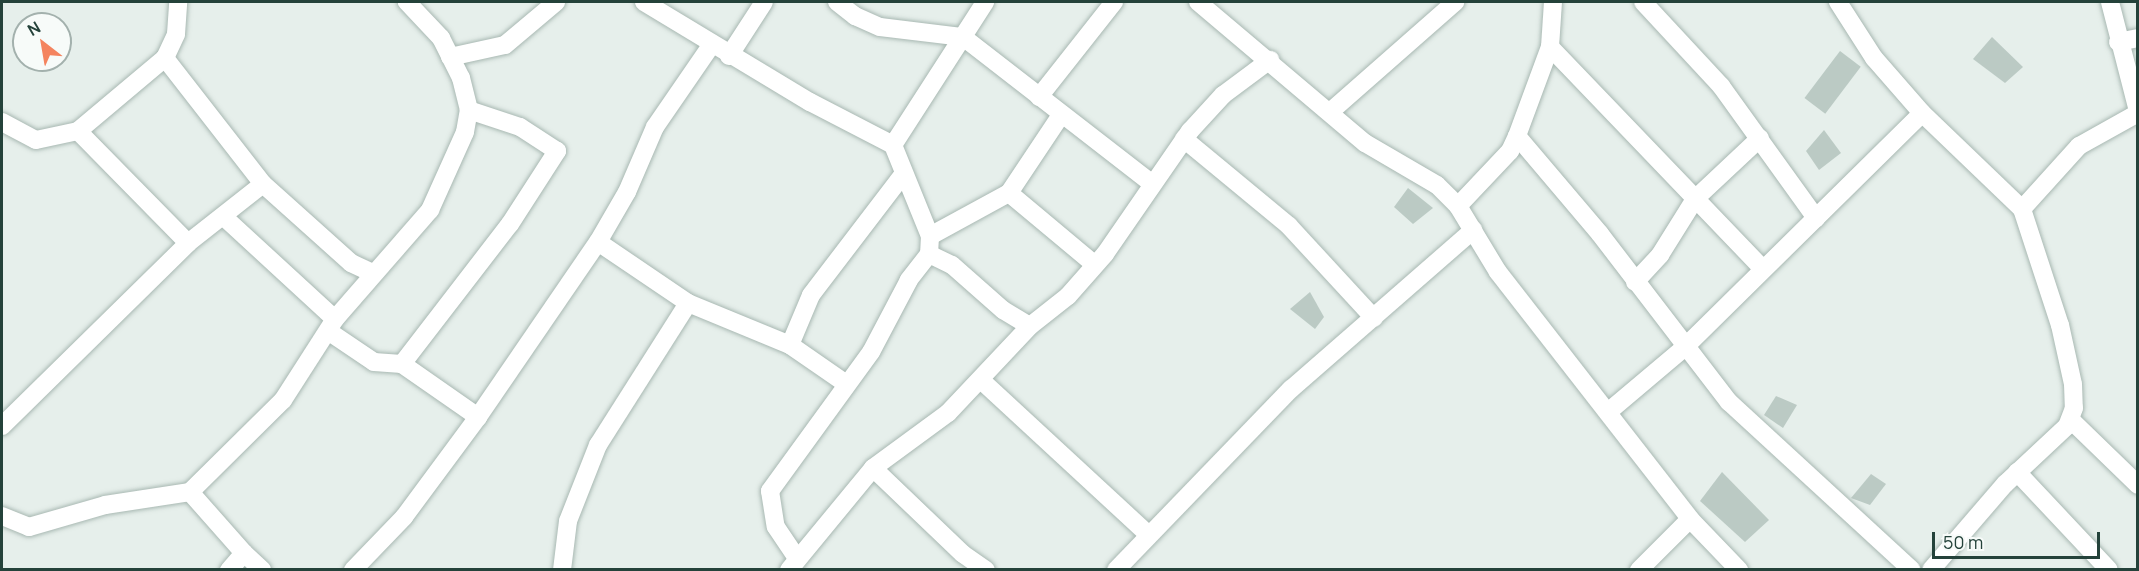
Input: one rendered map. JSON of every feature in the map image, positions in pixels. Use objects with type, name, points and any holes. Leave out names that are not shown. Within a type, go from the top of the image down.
[{"type":"street","points":[[2,122],[36,140],[78,131],[165,58],[176,34],[178,2]]},
{"type":"street","points":[[2,516],[29,527],[105,505],[190,492],[283,400],[332,325],[372,273],[430,210],[465,132],[469,110],[450,57],[441,38],[407,2]]},
{"type":"street","points":[[450,57],[505,45],[556,2]]},
{"type":"street","points":[[644,2],[729,56],[893,145],[902,176],[930,236],[929,254],[909,280],[871,352],[845,383],[840,398],[770,491],[776,527],[793,564],[873,468],[948,413],[982,381],[1030,326],[1068,296],[1105,254],[1151,183],[1184,139],[1223,94],[1270,60]]},
{"type":"street","points":[[729,56],[764,2]]},
{"type":"street","points":[[837,2],[855,16],[880,27],[963,37],[1151,183]]},
{"type":"street","points":[[893,145],[985,2]]},
{"type":"street","points":[[1198,2],[1270,60],[1365,143],[1437,184],[1458,206],[1498,272],[1690,519],[1739,570]]},
{"type":"street","points":[[1330,112],[1455,2]]},
{"type":"street","points":[[1458,206],[1510,151],[1517,136],[1550,47],[1553,2]]},
{"type":"street","points":[[1643,2],[1721,86],[1816,218]]},
{"type":"street","points":[[1838,2],[1874,58],[1922,112],[2022,209],[2060,325],[2073,384],[2071,420],[2017,472],[1931,570]]},
{"type":"street","points":[[2022,209],[2079,146],[2138,112],[2109,2]]},
{"type":"street","points":[[1039,97],[1104,3]]},
{"type":"street","points":[[2118,42],[2138,38]]},
{"type":"street","points":[[353,570],[404,517],[478,417],[598,242],[655,127],[712,44]]},
{"type":"street","points":[[1550,47],[1613,108],[1695,200],[1763,269]]},
{"type":"street","points":[[165,58],[264,184],[351,262],[372,273]]},
{"type":"street","points":[[402,364],[510,224],[557,151],[520,127],[469,110]]},
{"type":"street","points":[[1608,412],[1684,348],[1922,112]]},
{"type":"street","points":[[930,236],[1009,193],[1061,115]]},
{"type":"street","points":[[78,131],[188,243]]},
{"type":"street","points":[[1517,136],[1729,402],[1912,570]]},
{"type":"street","points":[[1635,282],[1660,255],[1695,200],[1760,138]]},
{"type":"street","points":[[1184,139],[1289,226],[1374,318]]},
{"type":"street","points":[[790,345],[811,295],[902,176]]},
{"type":"street","points":[[2,426],[188,243],[225,218],[264,184]]},
{"type":"street","points":[[1009,193],[1094,264]]},
{"type":"street","points":[[225,218],[332,325],[374,362],[402,364],[478,417]]},
{"type":"street","points":[[1116,569],[1147,533],[1291,388],[1473,230]]},
{"type":"street","points":[[598,242],[687,303],[790,345],[845,383]]},
{"type":"street","points":[[929,254],[952,266],[1003,310],[1030,326]]},
{"type":"street","points":[[561,570],[568,521],[598,445],[687,303]]},
{"type":"street","points":[[1660,367],[1668,325]]},
{"type":"street","points":[[982,381],[1147,533]]},
{"type":"street","points":[[2071,420],[2138,485]]},
{"type":"street","points":[[873,468],[963,554],[986,570]]},
{"type":"street","points":[[2017,472],[2109,570]]},
{"type":"street","points":[[190,492],[262,570]]},
{"type":"street","points":[[1640,570],[1690,519]]},
{"type":"street","points":[[229,570],[244,553]]},
{"type":"building","points":[[1992,37],[2023,67],[2005,83],[1973,59]]},
{"type":"building","points":[[1840,51],[1861,67],[1825,114],[1804,98]]},
{"type":"building","points":[[1824,130],[1841,153],[1819,170],[1806,151]]},
{"type":"building","points":[[1408,188],[1433,208],[1413,224],[1394,207]]},
{"type":"building","points":[[1310,292],[1324,317],[1315,329],[1290,309]]},
{"type":"building","points":[[1776,396],[1797,405],[1783,428],[1764,415]]},
{"type":"building","points":[[1722,472],[1769,520],[1745,542],[1700,501]]},
{"type":"building","points":[[1871,474],[1886,484],[1870,505],[1851,498]]}]
